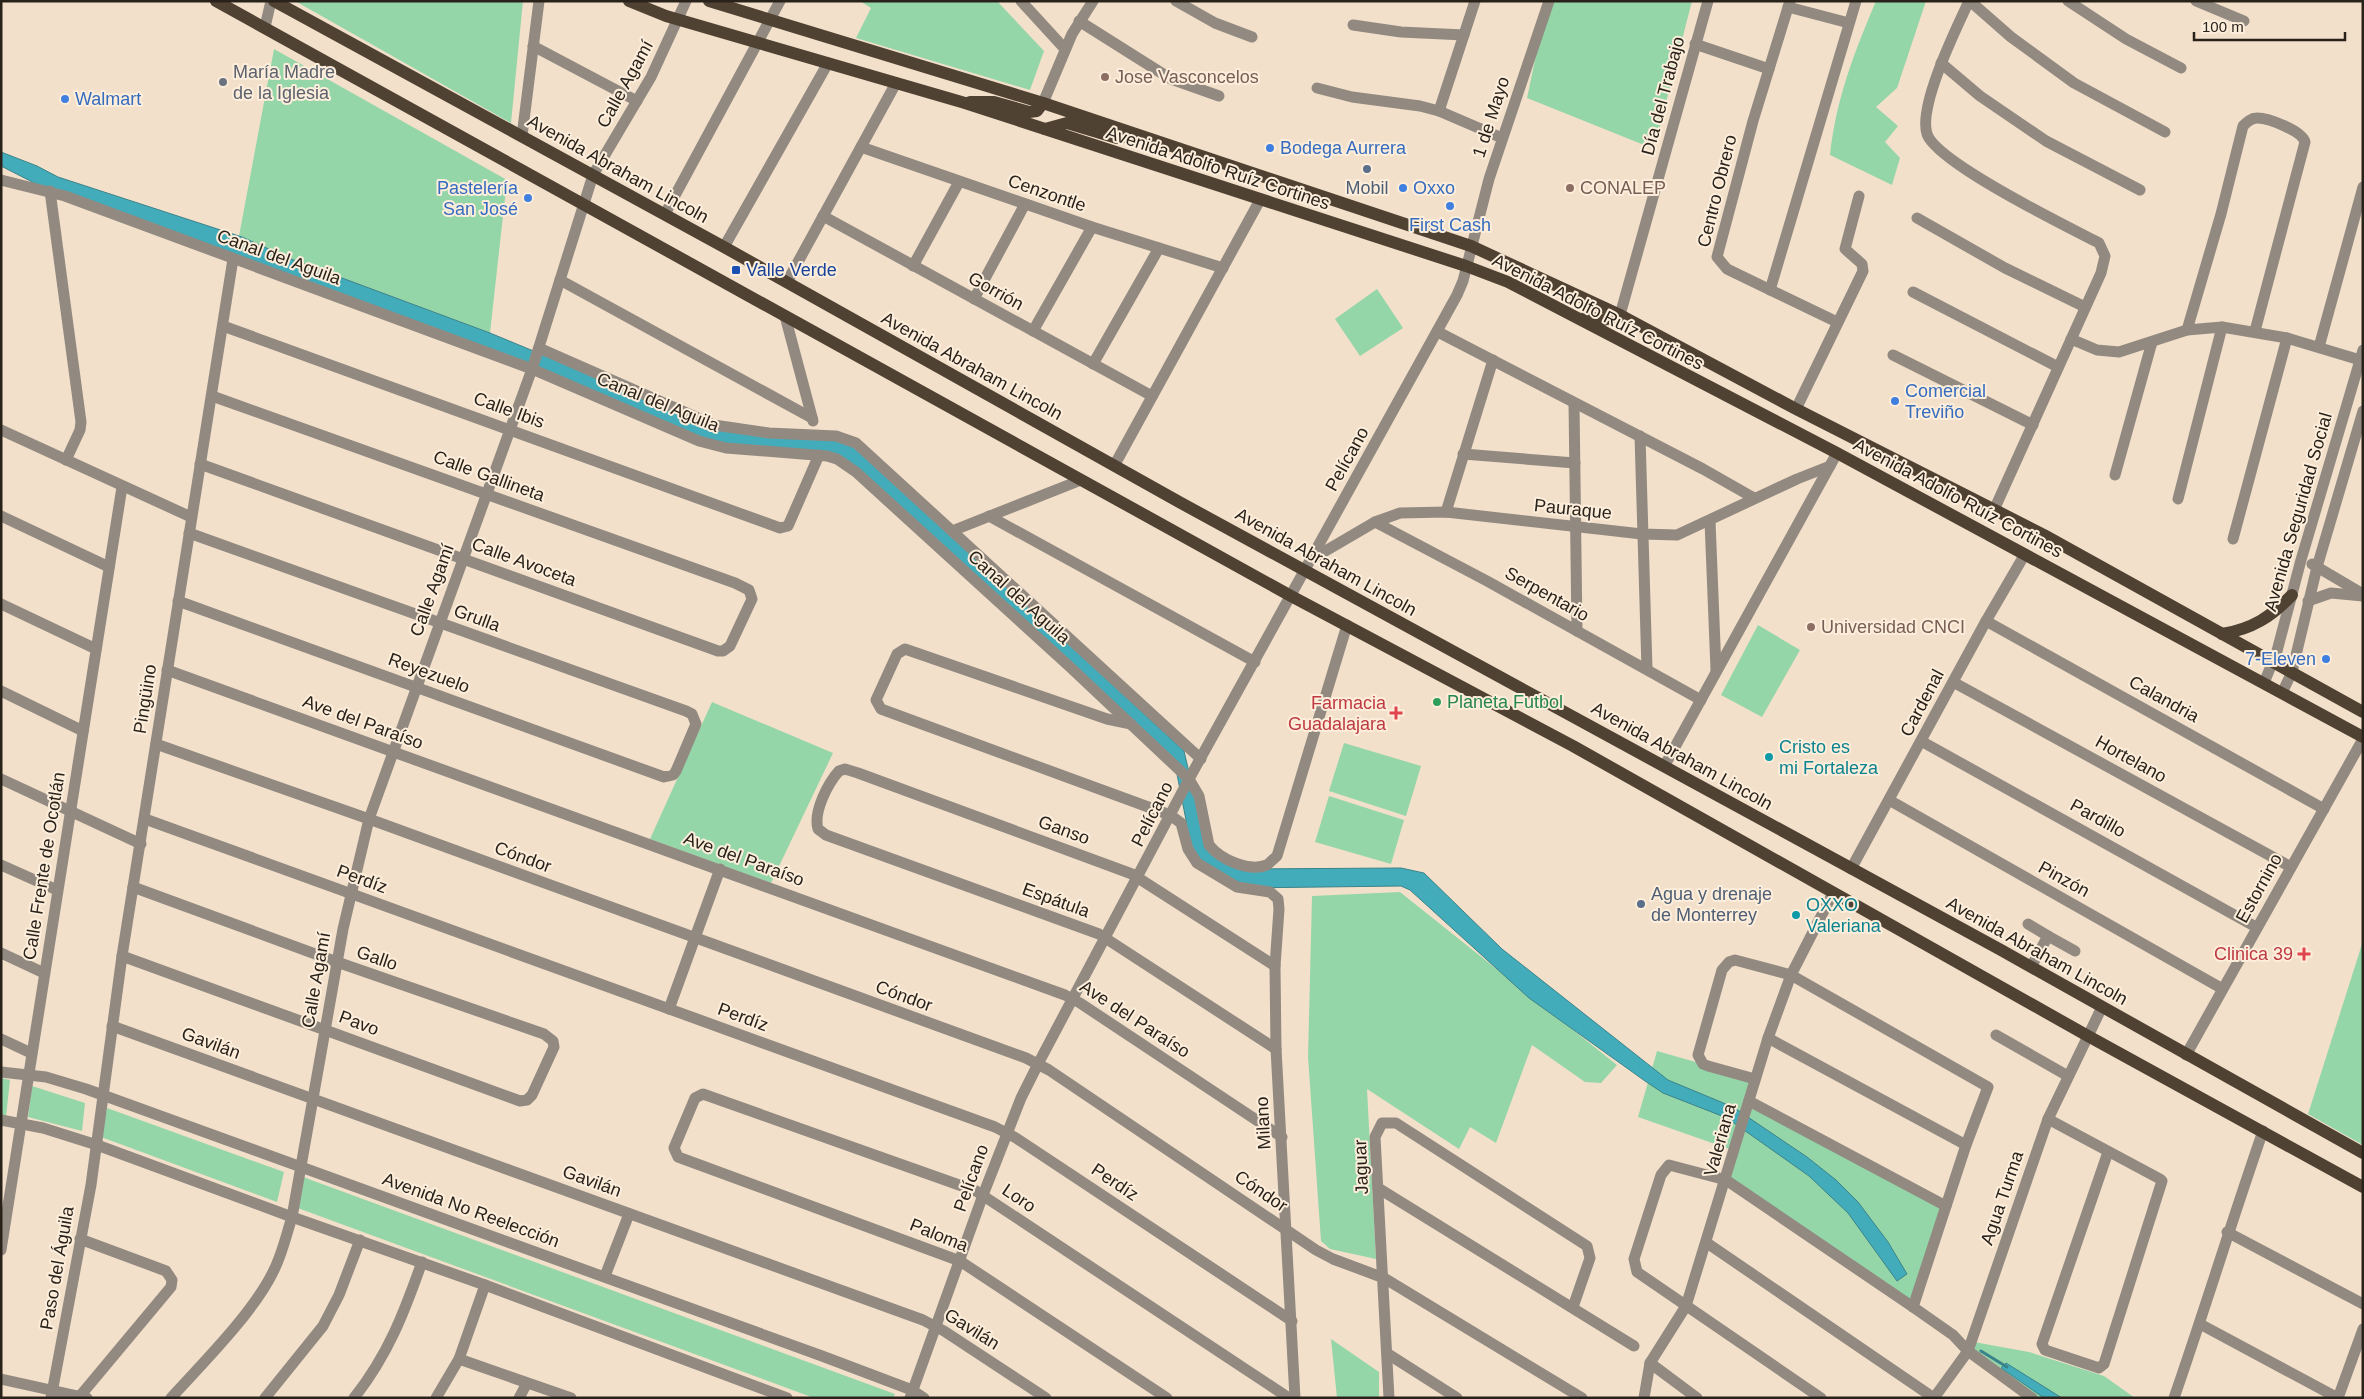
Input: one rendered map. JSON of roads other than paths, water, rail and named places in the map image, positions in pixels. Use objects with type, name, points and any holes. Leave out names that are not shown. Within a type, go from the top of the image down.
[{"type":"main road","points":[[216,1],[1291,596],[1573,746],[2088,1036],[2363,1187]]},
{"type":"main road","name":"Avenida Abraham Lincoln","points":[[272,1],[665,214],[1114,466],[1307,565],[2363,1153]]},
{"type":"main road","name":"Avenida Adolfo Ruíz Cortines","points":[[629,1],[678,20],[965,103],[1466,266],[1508,282],[1837,453],[2363,738]]},
{"type":"main road","name":"Avenida Adolfo Ruíz Cortines","points":[[709,1],[1044,103],[1471,246],[1620,315],[1796,409],[2044,535],[2363,712]]},
{"type":"main road","points":[[965,103],[994,102],[1029,112],[1036,111],[1044,103]]},
{"type":"main road","points":[[1045,129],[1067,123],[1117,138],[1137,135]]},
{"type":"main road","points":[[1536,296],[1561,302],[1597,320],[1620,315]]},
{"type":"main road","points":[[2222,634],[2253,627],[2267,618],[2292,595]]},
{"type":"street","points":[[265,27],[272,1]]},
{"type":"street","points":[[522,136],[539,1]]},
{"type":"street","name":"Calle Agamí","points":[[171,1398],[265,1287],[274,1271],[292,1217],[350,894],[369,819],[392,750],[533,367],[593,175],[662,56],[686,1]]},
{"type":"street","points":[[665,214],[780,1]]},
{"type":"street","points":[[1021,1],[1065,49]]},
{"type":"street","points":[[1044,103],[1065,49],[1079,21],[1093,1]]},
{"type":"street","points":[[1176,1],[1215,23],[1252,36]]},
{"type":"street","points":[[1439,111],[1475,1]]},
{"type":"street","name":"1 de Mayo","points":[[1466,266],[1502,138],[1549,1]]},
{"type":"street","name":"Día del Trabajo","points":[[1620,315],[1694,44],[1708,1]]},
{"type":"street","points":[[1770,290],[1856,1]]},
{"type":"street","points":[[1994,510],[2102,273],[2105,256],[2100,243],[2021,203],[1963,167],[1931,142],[1927,134],[1926,113],[1941,63],[1969,1],[2011,37],[2074,83],[2166,132]]},
{"type":"street","points":[[2068,1],[2098,23],[2181,68]]},
{"type":"street","points":[[2196,1],[2244,21]]},
{"type":"street","points":[[1789,4],[1849,23]]},
{"type":"street","name":"Centro Obrero","points":[[1789,4],[1736,183],[1717,257],[1722,266],[1727,269],[1837,322]]},
{"type":"street","points":[[1079,21],[1171,79],[1219,96]]},
{"type":"street","points":[[1353,26],[1402,32],[1464,35]]},
{"type":"street","points":[[1694,44],[1769,68]]},
{"type":"street","points":[[533,46],[637,101]]},
{"type":"street","points":[[724,247],[828,63]]},
{"type":"street","points":[[1941,63],[1980,96],[2046,141],[2140,190]]},
{"type":"street","points":[[787,282],[896,83]]},
{"type":"street","points":[[1317,88],[1352,97],[1420,106],[1439,111],[1502,138]]},
{"type":"street","points":[[2187,330],[2221,214],[2243,126],[2251,119],[2260,119],[2298,132],[2304,138],[2305,148],[2255,331]]},
{"type":"street","name":"Cenzontle","points":[[861,147],[1092,227],[1223,268]]},
{"type":"street","name":"Canal del Aguila","points":[[1,180],[50,191],[533,367],[699,441],[726,448],[819,455],[837,459],[856,472],[1189,779]]},
{"type":"street","points":[[913,266],[959,182]]},
{"type":"street","points":[[2319,347],[2363,187]]},
{"type":"street","points":[[50,191],[81,422],[80,430],[66,460]]},
{"type":"street","points":[[1796,409],[1862,272],[1862,264],[1845,249],[1859,196]]},
{"type":"street","points":[[1114,466],[1260,200]]},
{"type":"street","points":[[974,299],[1025,204]]},
{"type":"street","name":"Gorrión","points":[[823,216],[1152,396]]},
{"type":"street","points":[[1917,218],[2005,268],[2085,307]]},
{"type":"street","points":[[1033,331],[1092,227]]},
{"type":"street","points":[[1093,364],[1159,248]]},
{"type":"street","name":"Pingüino","points":[[97,1145],[102,1095],[122,956],[233,259]]},
{"type":"street","name":"Pelícano","points":[[911,1394],[1007,1132],[1038,1064],[1139,877],[1189,779],[1438,332],[1463,281],[1466,266]]},
{"type":"street","points":[[560,280],[812,418]]},
{"type":"street","points":[[1913,292],[2058,367]]},
{"type":"street","points":[[785,316],[816,435]]},
{"type":"street","name":"Calle Ibis","points":[[223,326],[783,528],[788,526],[819,455]]},
{"type":"street","points":[[2178,499],[2222,327]]},
{"type":"street","points":[[2071,339],[2108,352],[2119,352],[2187,330],[2222,327],[2255,331],[2319,347],[2362,355]]},
{"type":"street","points":[[1438,332],[1640,436],[1754,498]]},
{"type":"street","points":[[2233,539],[2287,338]]},
{"type":"street","points":[[2115,475],[2152,342]]},
{"type":"street","points":[[538,350],[714,426],[769,433],[836,436],[856,443],[1201,759]]},
{"type":"street","points":[[1893,354],[2033,425]]},
{"type":"street","name":"Avenida Seguridad Social","points":[[2264,683],[2274,661],[2301,560],[2362,355]]},
{"type":"street","points":[[1446,512],[1494,360]]},
{"type":"street","name":"Calle Gallineta","points":[[212,396],[735,583],[749,590],[752,594],[752,599],[730,646],[723,651]]},
{"type":"street","points":[[1574,403],[1577,631]]},
{"type":"street","name":"Avenida Seguridad Social","points":[[2282,693],[2292,672],[2317,567],[2363,411]]},
{"type":"street","points":[[1,430],[191,517]]},
{"type":"street","points":[[1640,436],[1646,669]]},
{"type":"street","points":[[1665,766],[1837,453]]},
{"type":"street","points":[[1463,454],[1575,463]]},
{"type":"street","name":"Calle Avoceta","points":[[200,464],[707,648],[723,651]]},
{"type":"street","name":"Pauraque","points":[[1307,565],[1376,522],[1400,513],[1446,512],[1642,534],[1677,536],[1754,498],[1830,466]]},
{"type":"street","points":[[952,531],[1081,480]]},
{"type":"street","name":"Calle Frente de Ocotlán","points":[[1,1250],[122,487]]},
{"type":"street","points":[[1,516],[109,567]]},
{"type":"street","points":[[989,516],[1255,662]]},
{"type":"street","points":[[1710,521],[1716,672]]},
{"type":"street","name":"Serpentario","points":[[1376,522],[1700,700]]},
{"type":"street","name":"Grulla","points":[[189,533],[686,711],[695,718],[694,732],[676,771],[669,777]]},
{"type":"street","name":"Cardenal","points":[[1852,869],[1986,621],[2025,554]]},
{"type":"street","points":[[2301,560],[2317,567],[2363,595]]},
{"type":"street","points":[[2308,601],[2331,593],[2363,595]]},
{"type":"street","name":"Reyezuelo","points":[[178,601],[664,777],[669,777]]},
{"type":"street","points":[[1,604],[96,649]]},
{"type":"street","name":"Calandria","points":[[1986,621],[2324,809]]},
{"type":"street","points":[[1189,779],[1199,796],[1207,838],[1213,850],[1248,867],[1267,866],[1277,856],[1348,625]]},
{"type":"street","points":[[1131,724],[1108,720],[905,648],[897,654],[877,696],[876,705],[881,709],[1170,815]]},
{"type":"street","name":"Ave del Paraíso","points":[[167,670],[1072,998],[1282,1137]]},
{"type":"street","name":"Hortelano","points":[[1953,682],[2290,867]]},
{"type":"street","points":[[1,691],[83,731]]},
{"type":"street","name":"Estornino","points":[[2186,1055],[2363,738]]},
{"type":"street","name":"Pardillo","points":[[1921,741],[2256,928]]},
{"type":"street","name":"Cóndor","points":[[156,744],[369,819],[1038,1064],[1333,1259],[1384,1278],[1582,1398]]},
{"type":"street","name":"Ganso","points":[[829,786],[839,771],[845,770],[858,773],[1139,877],[1275,966]]},
{"type":"street","points":[[1,779],[141,844]]},
{"type":"street","name":"Espátula","points":[[829,786],[818,814],[818,828],[826,835],[1106,938],[1276,1050]]},
{"type":"street","name":"Pinzón","points":[[1889,800],[2222,988]]},
{"type":"street","name":"Milano","points":[[1170,815],[1181,823],[1188,848],[1197,862],[1237,887],[1270,892],[1276,896],[1279,905],[1275,966],[1276,1050],[1295,1398]]},
{"type":"street","name":"Perdíz","points":[[145,819],[1007,1132],[1292,1321]]},
{"type":"street","points":[[1,865],[57,890]]},
{"type":"street","points":[[669,1009],[720,869]]},
{"type":"street","name":"Gallo","points":[[133,886],[337,962],[544,1034],[554,1041],[552,1052],[532,1094],[527,1100]]},
{"type":"street","name":"Valeriana","points":[[1644,1398],[1650,1363],[1686,1306],[1707,1243],[1768,1038],[1791,975],[1833,893]]},
{"type":"street","points":[[2028,924],[2075,951]]},
{"type":"street","points":[[2031,967],[2048,936]]},
{"type":"street","points":[[1,953],[44,973]]},
{"type":"street","name":"Pavo","points":[[122,956],[520,1101],[527,1100]]},
{"type":"street","points":[[1755,1079],[1703,1064],[1698,1055],[1722,970],[1729,962],[1741,960],[1791,975],[1988,1087],[1966,1145],[1913,1307]]},
{"type":"street","name":"Agua Turma","points":[[1934,1398],[1968,1352],[2048,1119],[2102,1007]]},
{"type":"street","name":"Gavilán","points":[[112,1026],[936,1326],[1046,1398]]},
{"type":"street","points":[[1996,1035],[2068,1076]]},
{"type":"street","points":[[1768,1038],[1966,1145]]},
{"type":"street","points":[[1,1039],[31,1053]]},
{"type":"street","name":"Avenida No Reelección","points":[[1,1072],[28,1074],[64,1082],[102,1095],[300,1165],[472,1230],[605,1276],[924,1398]]},
{"type":"street","name":"Loro","points":[[698,1096],[703,1094],[983,1195],[1289,1398]]},
{"type":"street","name":"Paloma","points":[[698,1096],[694,1100],[674,1148],[678,1157],[960,1261],[1167,1398]]},
{"type":"street","points":[[1750,1102],[1946,1206]]},
{"type":"street","points":[[2048,1119],[2162,1181],[2103,1367],[2043,1348],[2042,1344],[2108,1152]]},
{"type":"street","points":[[1,1120],[22,1122],[97,1145],[292,1217],[485,1284],[788,1398]]},
{"type":"street","name":"Jaguar","points":[[1389,1398],[1384,1278],[1374,1137],[1382,1124],[1396,1123],[1590,1250],[1590,1258],[1573,1307]]},
{"type":"street","points":[[2174,1398],[2200,1324],[2227,1232],[2263,1131]]},
{"type":"street","name":"Paso del Águila","points":[[52,1394],[97,1145]]},
{"type":"street","points":[[1821,1398],[1640,1275],[1635,1268],[1634,1259],[1660,1175],[1669,1165],[1726,1180],[1953,1335],[1968,1352],[2032,1398]]},
{"type":"street","points":[[1378,1188],[1634,1346]]},
{"type":"street","points":[[605,1276],[629,1214]]},
{"type":"street","points":[[2227,1232],[2363,1304]]},
{"type":"street","points":[[1,1379],[52,1394],[83,1397],[171,1287],[172,1280],[166,1271],[80,1239]]},
{"type":"street","points":[[265,1398],[323,1326],[339,1295],[360,1240]]},
{"type":"street","points":[[1707,1243],[1934,1398]]},
{"type":"street","points":[[354,1398],[374,1372],[396,1334],[422,1262]]},
{"type":"street","points":[[436,1398],[459,1359],[485,1284]]},
{"type":"street","points":[[2200,1324],[2338,1398],[2363,1329]]},
{"type":"street","points":[[1388,1354],[1458,1398]]},
{"type":"street","points":[[459,1359],[571,1398]]},
{"type":"street","points":[[1650,1363],[1697,1398]]},
{"type":"street","points":[[519,1398],[527,1383]]},
{"type":"water","points":[[1,152],[37,166],[58,177],[242,237],[291,259],[490,333],[705,422],[848,439],[1184,751],[1206,846],[1243,869],[1401,868],[1424,873],[1502,949],[1668,1080],[1733,1107],[1807,1157],[1836,1180],[1858,1202],[1888,1242],[1907,1274],[1897,1281],[1848,1213],[1809,1176],[1727,1118],[1663,1093],[1529,998],[1410,890],[1401,886],[1241,888],[1197,863],[1188,849],[1186,820],[1174,759],[837,459],[726,448],[567,383],[50,191],[1,166]]},
{"type":"water","points":[[2006,1363],[2062,1398],[2044,1398],[2001,1368]]},
{"type":"waterway","points":[[1981,1351],[2007,1367]]},
{"type":"place","name":"Jose Vasconcelos","points":[[1105,77]]},
{"type":"place","name":"María Madre de la Iglesia","points":[[223,82]]},
{"type":"place","name":"Walmart","points":[[65,99]]},
{"type":"place","name":"Bodega Aurrera","points":[[1270,148]]},
{"type":"place","name":"Mobil","points":[[1367,169]]},
{"type":"place","name":"Oxxo","points":[[1403,188]]},
{"type":"place","name":"CONALEP","points":[[1570,188]]},
{"type":"place","name":"Pastelería San José","points":[[528,198]]},
{"type":"place","name":"First Cash","points":[[1450,206]]},
{"type":"place","name":"Valle Verde","points":[[736,270]]},
{"type":"place","name":"Comercial Treviño","points":[[1895,401]]},
{"type":"place","name":"Universidad CNCI","points":[[1811,627]]},
{"type":"place","name":"7-Eleven","points":[[2326,659]]},
{"type":"place","name":"Planeta Futbol","points":[[1437,702]]},
{"type":"place","name":"Farmacia Guadalajara","points":[[1396,713]]},
{"type":"place","name":"Cristo es mi Fortaleza","points":[[1769,757]]},
{"type":"place","name":"Agua y drenaje de Monterrey","points":[[1641,904]]},
{"type":"place","name":"OXXO Valeriana","points":[[1796,915]]},
{"type":"place","name":"Clinica 39","points":[[2304,954]]}]
